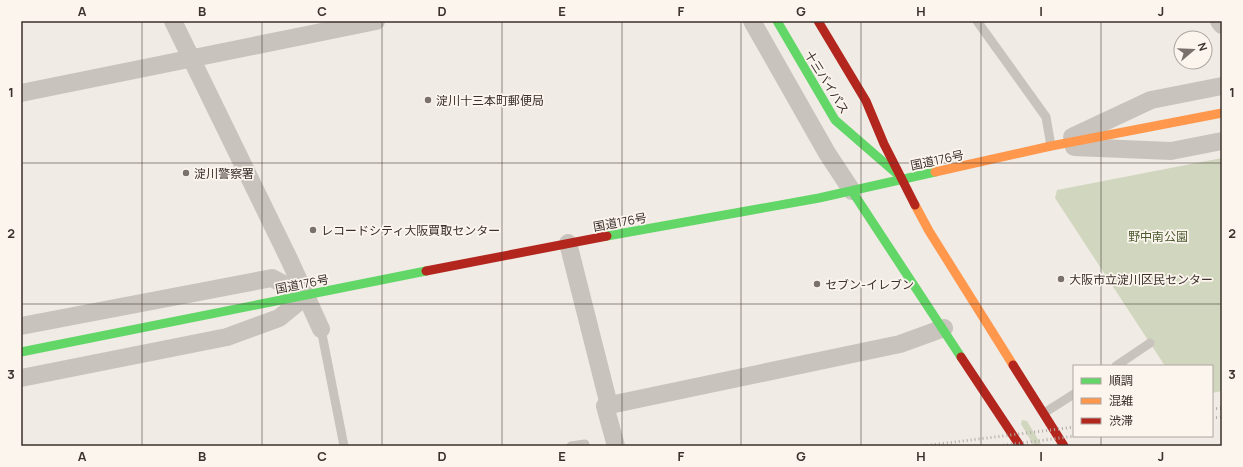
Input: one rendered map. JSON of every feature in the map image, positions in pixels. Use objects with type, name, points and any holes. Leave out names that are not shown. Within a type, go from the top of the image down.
[{"type":"main road","name":"十三バイパス","points":[[777,21],[835,120],[904,179]]},
{"type":"main road","points":[[818,21],[866,101],[884,144],[904,179],[929,231],[1064,446]]},
{"type":"main road","name":"国道176号","points":[[21,352],[568,243],[852,190],[1051,146],[1222,113]]},
{"type":"main road","points":[[852,190],[944,328],[1020,446]]},
{"type":"street","points":[[173,21],[321,329]]},
{"type":"street","points":[[21,93],[376,21]]},
{"type":"street","points":[[752,21],[827,153],[852,190]]},
{"type":"street","points":[[1219,21],[1222,25]]},
{"type":"street","points":[[1051,146],[1151,100],[1222,86]]},
{"type":"street","points":[[1051,146],[1171,151],[1222,141]]},
{"type":"street","points":[[568,243],[609,405]]},
{"type":"street","points":[[21,326],[272,278],[306,296]]},
{"type":"street","points":[[21,378],[227,337],[279,318],[306,296]]},
{"type":"street","points":[[616,446],[605,406],[900,344],[944,328]]},
{"type":"lane","points":[[977,21],[1046,117],[1051,146]]},
{"type":"lane","points":[[321,329],[344,446]]},
{"type":"lane","points":[[1117,365],[1150,343]]},
{"type":"lane","points":[[1044,413],[1073,395]]},
{"type":"lane","points":[[571,446],[585,444]]},
{"type":"green space","name":"野中南公園","points":[[1222,158],[1222,391],[1213,393],[1213,365],[1164,365],[1055,198],[1057,190]]},
{"type":"green space","points":[[1022,420],[1027,421],[1042,446],[1034,446],[1021,424]]},
{"type":"railway","points":[[1213,409],[1222,408]]},
{"type":"railway","points":[[1213,418],[1222,417]]},
{"type":"railway","points":[[923,446],[1073,427]]},
{"type":"railway","points":[[999,446],[1073,436]]},
{"type":"traffic: fast","points":[[777,21],[835,120],[903,179]]},
{"type":"traffic: fast","points":[[607,236],[819,198],[935,172]]},
{"type":"traffic: fast","points":[[852,191],[961,357]]},
{"type":"traffic: fast","points":[[21,352],[426,271]]},
{"type":"traffic: slow","points":[[935,172],[1051,146],[1222,113]]},
{"type":"traffic: slow","points":[[915,205],[929,231],[1013,365]]},
{"type":"traffic: jam","points":[[818,21],[866,101],[884,144],[915,205]]},
{"type":"traffic: jam","points":[[426,271],[607,236]]},
{"type":"traffic: jam","points":[[961,357],[1020,446]]},
{"type":"traffic: jam","points":[[1013,365],[1064,446]]},
{"type":"place","name":"淀川十三本町郵便局","points":[[428,100]]},
{"type":"place","name":"淀川警察署","points":[[186,173]]},
{"type":"place","name":"レコードシティ大阪買取センター","points":[[313,230]]},
{"type":"place","name":"大阪市立淀川区民センター","points":[[1061,279]]},
{"type":"place","name":"セブン-イレブン","points":[[817,284]]}]
